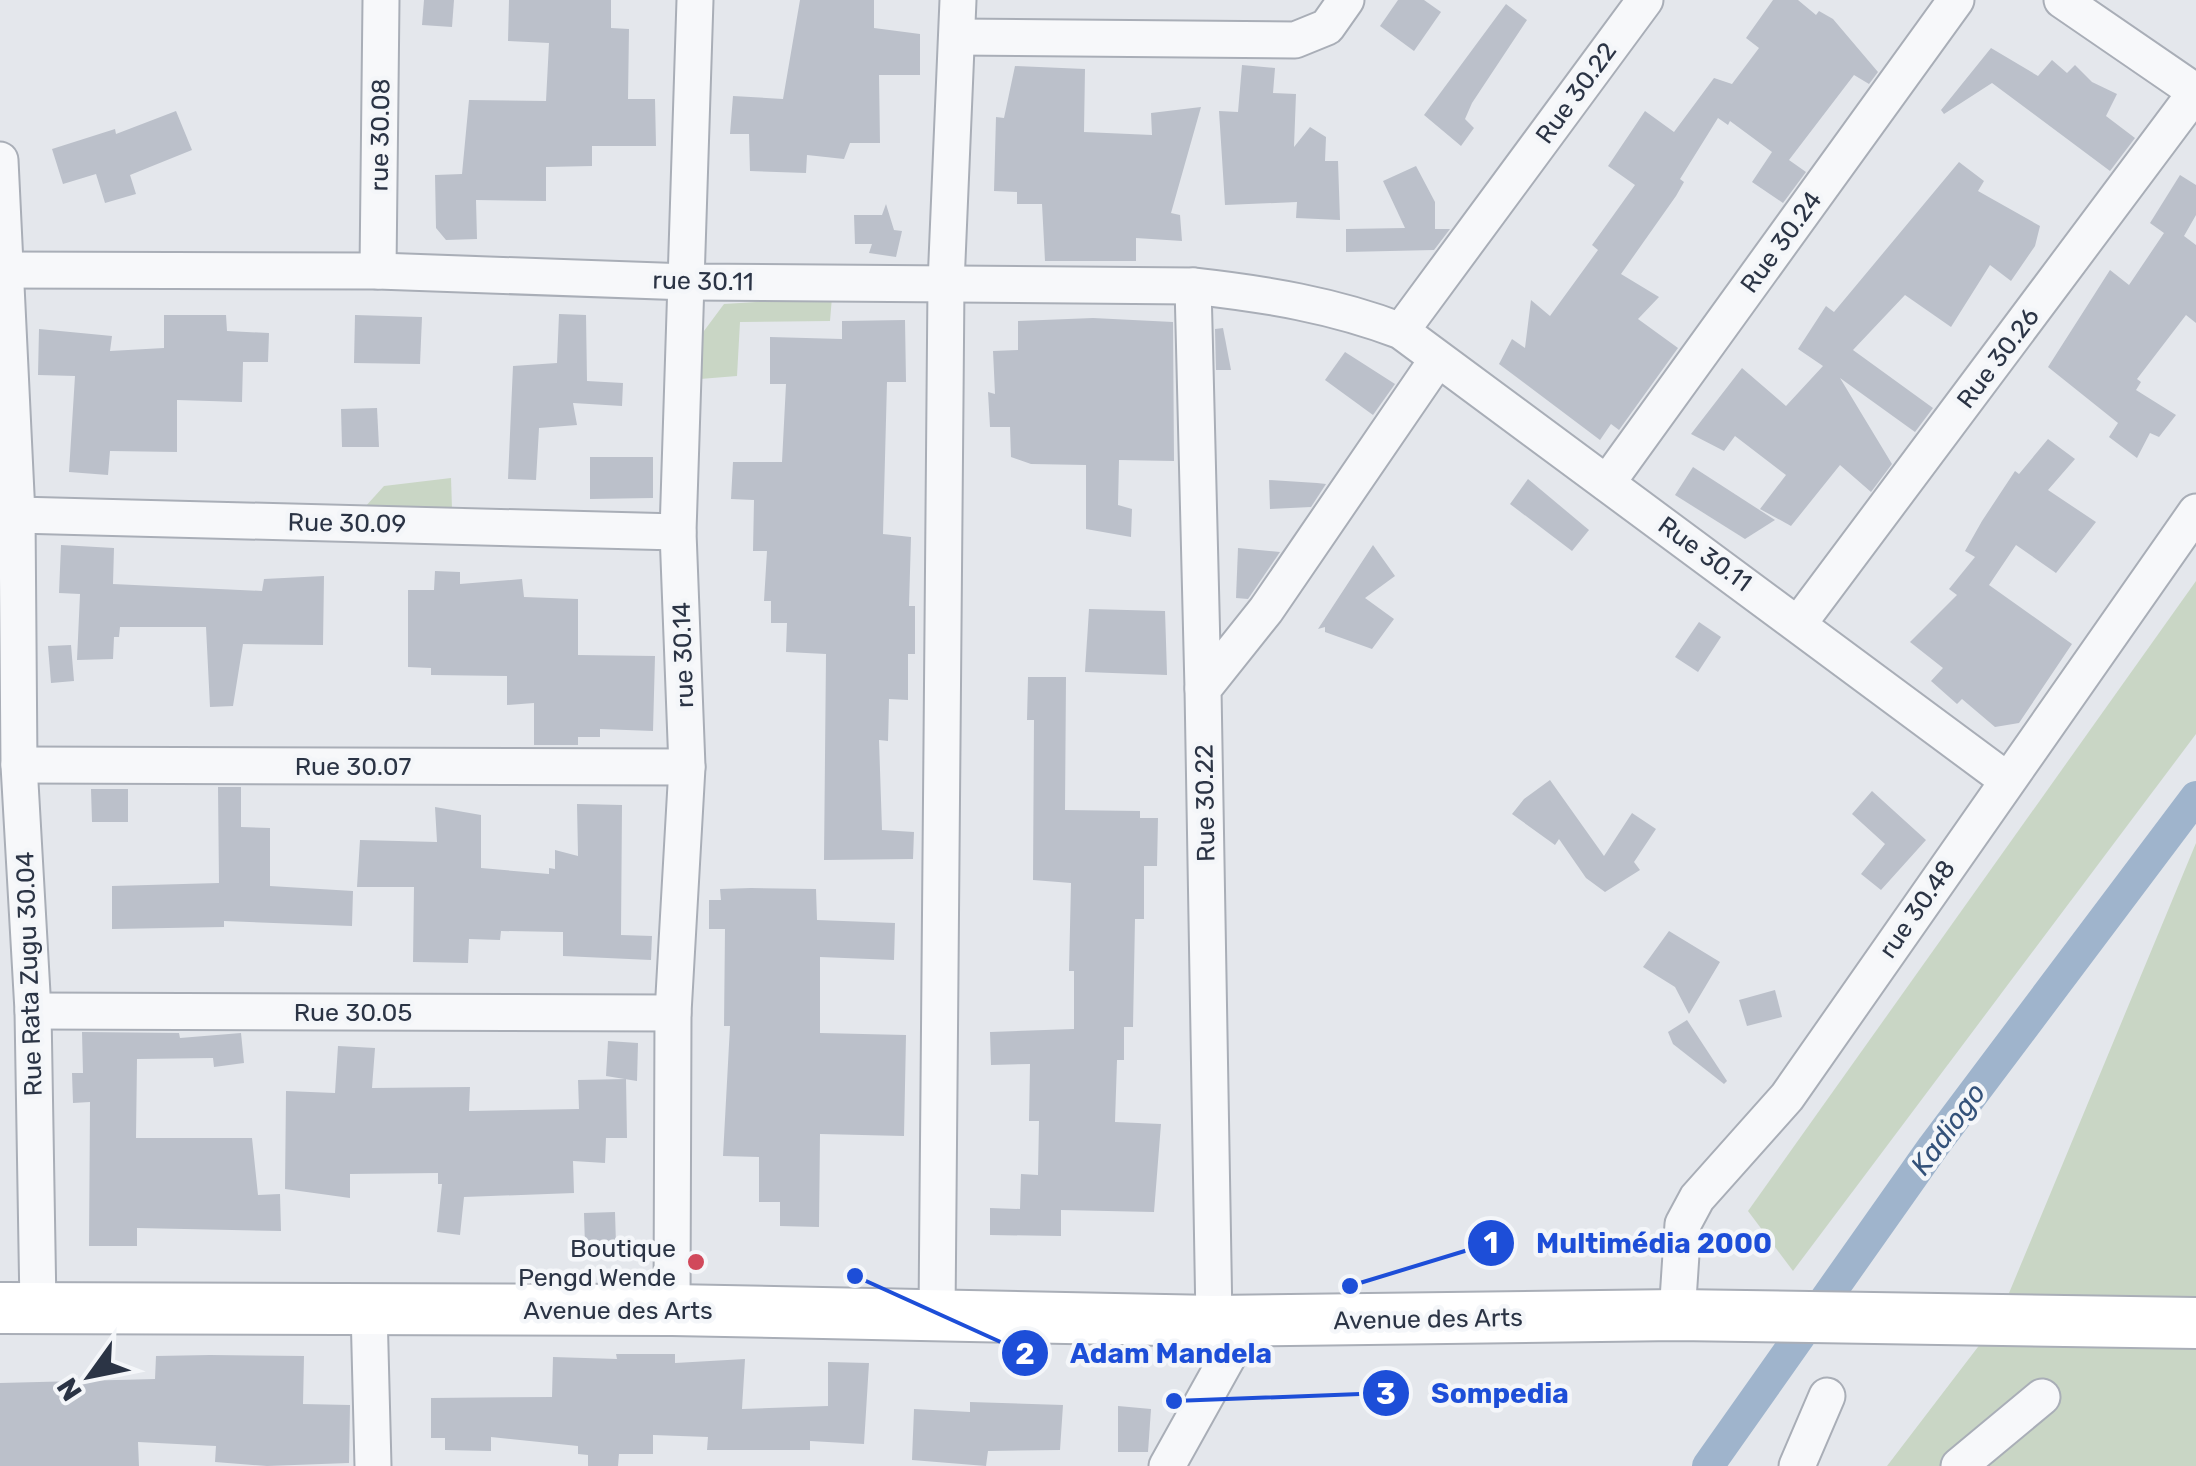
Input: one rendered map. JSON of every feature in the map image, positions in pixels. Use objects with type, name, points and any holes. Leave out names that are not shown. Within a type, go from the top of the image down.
[{"type":"street","name":"rue 30.08","points":[[378,271],[381,0]]},
{"type":"street","name":"rue 30.14","points":[[672,1310],[673,1014],[687,767],[678,532],[694,0]]},
{"type":"street","points":[[938,1315],[946,284],[958,0]]},
{"type":"street","points":[[957,37],[1295,40],[1318,34],[1346,0]]},
{"type":"street","name":"Rue 30.22","points":[[1401,331],[1645,0]]},
{"type":"street","name":"Rue 30.24","points":[[1607,483],[1956,0]]},
{"type":"street","points":[[2062,0],[2196,92]]},
{"type":"street","name":"Rue 30.26","points":[[1799,623],[2196,92]]},
{"type":"street","name":"Rue Rata Zugu 30.04","points":[[0,160],[17,515],[19,765],[33,1011],[19,1308]]},
{"type":"street","name":"rue 30.11","points":[[3,270],[378,271],[688,282],[1193,286],[1256,293],[1353,313],[1401,331]]},
{"type":"street","name":"Rue 30.22","points":[[1193,286],[1203,689],[1232,1320]]},
{"type":"street","name":"Rue 30.11","points":[[1401,331],[2006,780]]},
{"type":"street","points":[[1203,689],[1266,610],[1437,360]]},
{"type":"street","name":"rue 30.48","points":[[1677,1315],[1683,1224],[1698,1198],[1788,1097],[2196,512]]},
{"type":"street","name":"Rue 30.09","points":[[17,515],[678,532]]},
{"type":"street","name":"Rue 30.07","points":[[19,765],[687,767]]},
{"type":"street","name":"Rue 30.05","points":[[33,1011],[673,1014]]},
{"type":"street","name":"Avenue des Arts","points":[[19,1308],[672,1310],[1354,1322],[1677,1315],[2196,1323]]},
{"type":"street","points":[[369,1309],[373,1466]]},
{"type":"street","points":[[1166,1466],[1232,1320]]},
{"type":"street","points":[[1797,1466],[1827,1396]]},
{"type":"street","points":[[1958,1466],[2042,1397]]},
{"type":"green space","points":[[832,297],[830,321],[740,322],[737,376],[700,379],[701,335],[724,304]]},
{"type":"green space","points":[[451,478],[452,510],[365,507],[384,486]]},
{"type":"green space","points":[[2196,581],[2196,734],[1793,1271],[1748,1211]]},
{"type":"green space","points":[[2196,843],[2196,1466],[1887,1466],[1997,1322]]},
{"type":"building","points":[[424,0],[454,0],[452,27],[422,25]]},
{"type":"building","points":[[509,0],[611,0],[611,28],[629,29],[628,99],[655,99],[656,146],[592,146],[592,166],[546,167],[546,201],[476,200],[477,239],[446,240],[436,228],[435,175],[462,174],[469,100],[546,101],[549,43],[508,41]]},
{"type":"building","points":[[800,0],[874,0],[874,28],[920,34],[920,75],[879,75],[880,143],[850,143],[844,159],[807,155],[806,173],[750,171],[749,134],[730,134],[733,96],[783,99]]},
{"type":"building","points":[[1398,0],[1424,0],[1441,12],[1414,51],[1380,26]]},
{"type":"building","points":[[1773,0],[1798,0],[1816,15],[1819,11],[1833,19],[1878,72],[1869,84],[1854,75],[1789,160],[1806,172],[1783,203],[1752,182],[1772,152],[1730,121],[1728,125],[1718,118],[1680,179],[1684,182],[1676,196],[1621,274],[1659,297],[1638,319],[1678,348],[1619,430],[1611,424],[1600,440],[1499,364],[1512,339],[1525,348],[1531,300],[1550,316],[1598,250],[1592,245],[1635,185],[1608,166],[1645,111],[1674,132],[1714,78],[1732,84],[1759,48],[1746,38]]},
{"type":"building","points":[[1506,4],[1527,20],[1472,103],[1465,119],[1474,128],[1461,146],[1424,115]]},
{"type":"building","points":[[1991,48],[2038,76],[2052,60],[2067,73],[2075,65],[2092,82],[2117,94],[2106,116],[2135,138],[2110,171],[1992,83],[1944,114],[1941,110]]},
{"type":"building","points":[[1242,65],[1275,68],[1273,93],[1296,94],[1294,147],[1310,127],[1326,137],[1325,161],[1338,161],[1340,220],[1296,218],[1297,202],[1225,205],[1219,111],[1238,112]]},
{"type":"building","points":[[1015,66],[1085,69],[1084,132],[1152,135],[1151,113],[1201,107],[1171,213],[1180,215],[1182,241],[1136,238],[1136,261],[1045,261],[1042,204],[1017,204],[1017,192],[994,191],[996,117],[1004,118]]},
{"type":"building","points":[[176,111],[192,150],[130,175],[136,194],[105,203],[96,174],[63,184],[52,149],[115,129],[116,134]]},
{"type":"building","points":[[1959,162],[1984,181],[1978,191],[2040,226],[2035,246],[2011,281],[1990,265],[1951,327],[1905,295],[1853,350],[1933,408],[1915,432],[1840,378],[1892,464],[1871,492],[1840,465],[1791,526],[1760,509],[1786,475],[1735,436],[1724,451],[1691,434],[1742,368],[1786,406],[1823,366],[1798,349],[1826,306],[1834,312]]},
{"type":"building","points":[[1416,166],[1435,202],[1435,229],[1450,229],[1434,250],[1346,252],[1346,229],[1405,228],[1383,181]]},
{"type":"building","points":[[2180,175],[2196,185],[2196,215],[2184,236],[2196,245],[2196,323],[2186,315],[2137,379],[2141,382],[2136,390],[2176,415],[2159,437],[2150,433],[2137,458],[2109,437],[2118,423],[2048,367],[2110,270],[2129,285],[2164,233],[2150,223]]},
{"type":"building","points":[[886,204],[894,230],[902,231],[896,257],[869,253],[872,244],[855,244],[854,215],[882,215]]},
{"type":"building","points":[[559,314],[586,315],[587,381],[623,383],[622,406],[573,403],[577,425],[539,428],[536,480],[508,479],[513,366],[557,363]]},
{"type":"building","points":[[164,315],[226,315],[227,331],[269,333],[268,362],[243,362],[242,402],[177,400],[177,452],[110,451],[108,475],[69,472],[75,376],[38,375],[39,329],[112,336],[110,351],[164,348]]},
{"type":"building","points":[[355,315],[422,317],[420,364],[354,363]]},
{"type":"building","points":[[1093,318],[1173,322],[1174,461],[1119,460],[1118,505],[1132,509],[1131,537],[1086,529],[1086,465],[1031,464],[1011,457],[1010,427],[990,427],[988,392],[995,394],[993,351],[1018,350],[1018,321]]},
{"type":"building","points":[[905,320],[906,382],[887,382],[883,534],[911,537],[909,606],[915,606],[915,654],[908,654],[908,700],[889,699],[888,741],[879,740],[882,830],[914,832],[913,859],[824,860],[826,654],[786,652],[787,623],[771,623],[771,601],[764,601],[767,551],[753,551],[754,500],[731,499],[733,462],[782,462],[786,384],[770,384],[770,337],[842,339],[842,321]]},
{"type":"building","points":[[1223,328],[1231,370],[1216,370],[1215,329]]},
{"type":"building","points":[[1345,352],[1395,384],[1373,415],[1325,380]]},
{"type":"building","points":[[377,408],[379,447],[342,447],[341,409]]},
{"type":"building","points":[[2048,439],[2075,459],[2048,490],[2096,522],[2056,573],[2016,545],[1989,585],[2072,644],[2019,723],[1995,727],[1962,699],[1957,704],[1931,681],[1943,668],[1910,642],[1957,595],[1949,589],[1975,557],[1965,551],[1982,521],[2015,471],[2019,474]]},
{"type":"building","points":[[590,457],[653,457],[653,498],[590,499]]},
{"type":"building","points":[[1693,467],[1775,520],[1745,539],[1675,495]]},
{"type":"building","points":[[1528,479],[1589,530],[1572,551],[1510,504]]},
{"type":"building","points":[[1269,480],[1326,484],[1311,507],[1270,509]]},
{"type":"building","points":[[61,545],[114,548],[113,584],[262,591],[264,579],[324,576],[323,645],[243,644],[233,706],[210,707],[206,627],[120,627],[119,637],[114,637],[113,659],[77,660],[80,594],[59,593]]},
{"type":"building","points":[[1373,545],[1395,576],[1365,598],[1394,619],[1372,649],[1325,632],[1325,627],[1318,629]]},
{"type":"building","points":[[1238,548],[1280,552],[1248,599],[1236,598]]},
{"type":"building","points":[[435,571],[460,572],[460,584],[522,579],[524,597],[578,599],[578,655],[655,656],[653,731],[600,729],[600,737],[578,737],[578,745],[534,745],[534,703],[507,705],[507,676],[431,675],[431,668],[408,667],[408,590],[434,590]]},
{"type":"building","points":[[1089,609],[1165,611],[1167,675],[1085,672]]},
{"type":"building","points":[[1699,622],[1721,637],[1698,672],[1675,657]]},
{"type":"building","points":[[71,645],[74,681],[51,683],[48,646]]},
{"type":"building","points":[[1028,677],[1066,677],[1065,810],[1140,811],[1140,818],[1158,818],[1157,866],[1144,866],[1144,919],[1135,919],[1133,1027],[1124,1027],[1124,1060],[1117,1060],[1115,1122],[1161,1124],[1154,1212],[1061,1210],[1061,1236],[990,1235],[990,1208],[1020,1209],[1021,1174],[1038,1175],[1039,1121],[1029,1121],[1030,1064],[991,1065],[990,1032],[1074,1029],[1074,971],[1069,971],[1071,883],[1033,880],[1034,720],[1027,720]]},
{"type":"building","points":[[1550,780],[1604,856],[1632,813],[1656,829],[1634,862],[1640,870],[1605,892],[1586,878],[1559,839],[1555,845],[1512,814],[1524,799]]},
{"type":"building","points":[[218,787],[241,787],[241,827],[270,828],[270,886],[353,891],[352,926],[224,921],[224,927],[112,929],[112,886],[219,883]]},
{"type":"building","points":[[91,789],[128,789],[128,822],[92,822]]},
{"type":"building","points":[[1872,791],[1926,840],[1881,890],[1861,874],[1885,844],[1852,814]]},
{"type":"building","points":[[577,804],[622,805],[621,935],[652,936],[651,960],[563,956],[563,932],[501,931],[500,940],[469,939],[468,963],[413,962],[414,887],[357,887],[360,840],[437,842],[435,807],[481,815],[481,868],[549,874],[549,868],[555,869],[555,850],[578,856]]},
{"type":"building","points":[[720,889],[816,889],[817,920],[895,923],[894,960],[820,957],[820,1033],[906,1035],[904,1136],[820,1134],[819,1227],[780,1226],[780,1202],[759,1202],[759,1157],[723,1156],[730,1026],[724,1026],[725,929],[709,929],[709,900],[721,900]]},
{"type":"building","points":[[1669,931],[1720,962],[1689,1014],[1675,987],[1643,967]]},
{"type":"building","points":[[1775,990],[1782,1017],[1747,1026],[1739,1000]]},
{"type":"building","points":[[1687,1020],[1727,1081],[1724,1084],[1673,1044],[1668,1032]]},
{"type":"building","points":[[82,1032],[179,1033],[180,1038],[241,1033],[244,1063],[214,1067],[213,1058],[137,1059],[136,1138],[252,1138],[258,1195],[280,1194],[281,1231],[137,1228],[137,1246],[89,1246],[90,1102],[73,1103],[72,1073],[83,1073]]},
{"type":"building","points":[[608,1041],[638,1043],[637,1081],[606,1076]]},
{"type":"building","points":[[338,1046],[375,1048],[372,1088],[470,1087],[469,1111],[579,1109],[578,1080],[626,1079],[627,1138],[606,1138],[605,1163],[573,1161],[574,1193],[464,1197],[460,1235],[437,1232],[442,1184],[438,1184],[438,1173],[350,1174],[350,1198],[285,1189],[286,1091],[335,1093]]},
{"type":"building","points":[[615,1212],[616,1245],[585,1246],[584,1213]]},
{"type":"building","points":[[616,1354],[675,1354],[675,1363],[745,1359],[742,1409],[828,1406],[828,1362],[869,1363],[864,1444],[810,1441],[810,1450],[707,1450],[708,1437],[653,1435],[653,1454],[619,1454],[618,1466],[588,1466],[588,1455],[578,1454],[578,1446],[491,1437],[491,1451],[445,1450],[445,1438],[431,1438],[431,1398],[552,1397],[553,1357],[617,1359]]},
{"type":"building","points":[[156,1356],[304,1356],[303,1404],[350,1405],[349,1463],[267,1466],[215,1462],[216,1446],[138,1442],[139,1466],[0,1466],[0,1383],[155,1379]]},
{"type":"building","points":[[970,1402],[1063,1405],[1060,1450],[988,1451],[986,1466],[912,1460],[914,1409],[970,1412]]},
{"type":"building","points":[[1118,1406],[1151,1409],[1148,1452],[1118,1452]]},
{"type":"waterway","name":"Kadiogo","points":[[1708,1466],[1933,1147],[2196,797]]},
{"type":"place","name":"Boutique Pengd Wende","points":[[696,1262]]},
{"type":"place","name":"Adam Mandela","points":[[855,1276]]},
{"type":"place","name":"Multimédia 2000","points":[[1350,1286]]},
{"type":"place","name":"Sompedia","points":[[1174,1401]]}]
